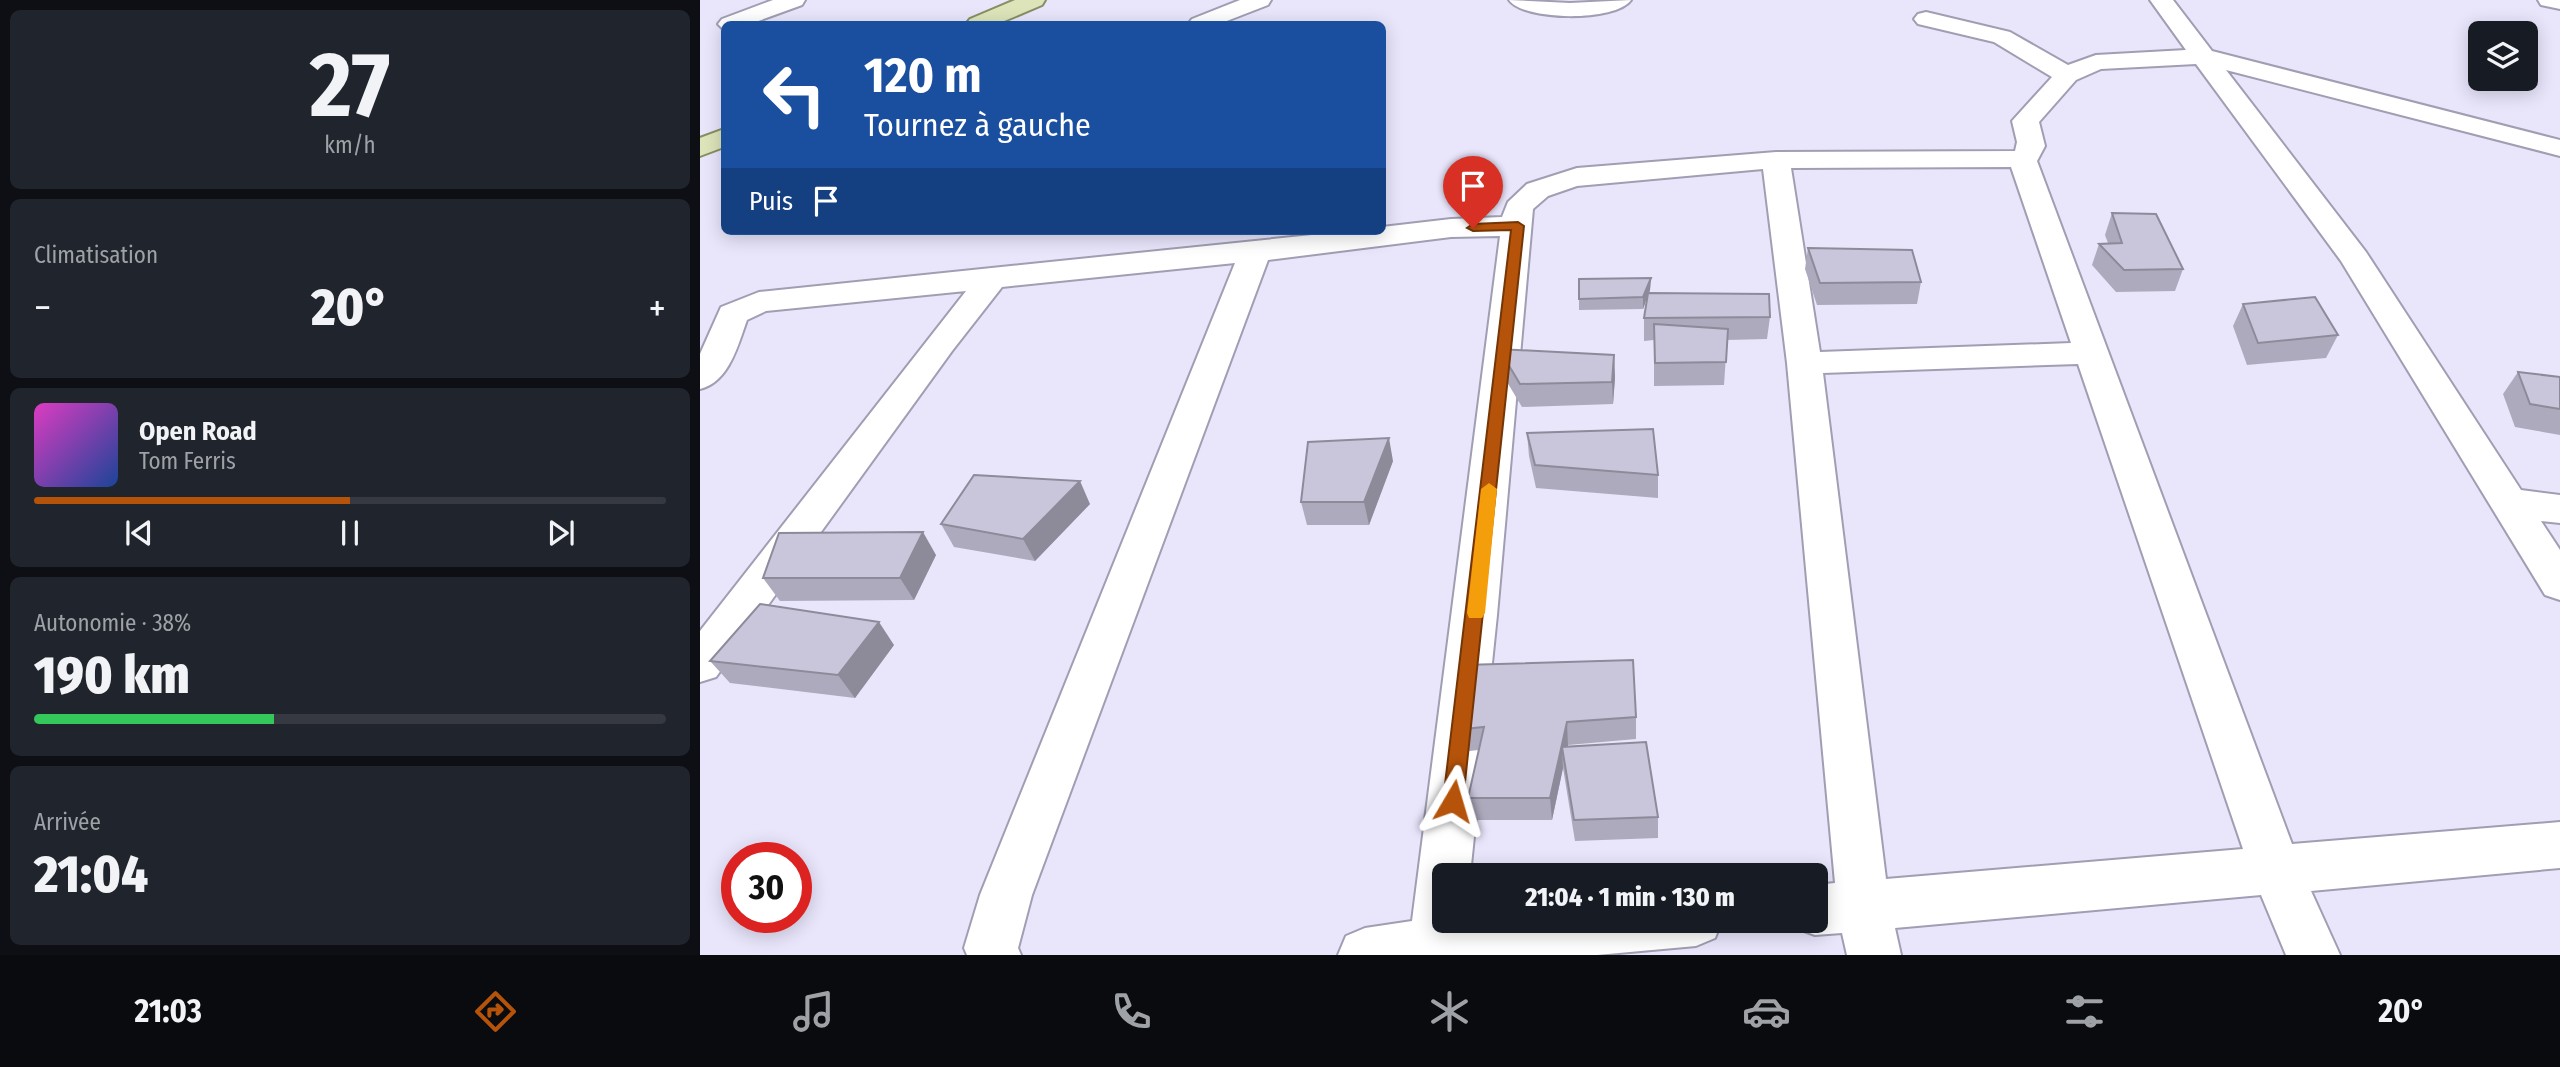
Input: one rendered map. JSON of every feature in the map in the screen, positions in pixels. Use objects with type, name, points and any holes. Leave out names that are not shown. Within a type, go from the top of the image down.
[{"type":"main road","points":[[985,21],[1034,0]]},
{"type":"main road","points":[[700,148],[721,138]]},
{"type":"street","points":[[736,21],[794,0]]},
{"type":"street","points":[[1208,21],[1260,0]]},
{"type":"street","points":[[1520,0],[1570,11],[1587,11],[1620,0]]},
{"type":"street","points":[[2161,0],[2355,259],[2560,584]]},
{"type":"street","points":[[2549,0],[2560,2]]},
{"type":"street","points":[[1926,19],[2002,37],[2067,75]]},
{"type":"street","points":[[1445,863],[1518,208],[1529,194],[1549,184],[1577,177],[1776,160],[2022,159],[2030,153],[2033,145],[2025,121],[2067,75],[2107,60],[2202,56],[2560,148]]},
{"type":"street","points":[[2022,159],[2276,870],[2313,955]]},
{"type":"street","points":[[1776,160],[1804,363],[1839,908],[1874,955]]},
{"type":"street","points":[[700,378],[709,370],[733,314],[759,302],[1255,252],[1451,228],[1518,226]]},
{"type":"street","points":[[994,955],[991,948],[1006,895],[1255,252]]},
{"type":"street","points":[[700,664],[940,344],[992,279]]},
{"type":"street","points":[[1804,363],[2093,353]]},
{"type":"street","points":[[2506,502],[2560,509]]},
{"type":"street","points":[[1839,908],[2560,845]]},
{"type":"street","points":[[1365,955],[1579,933]]},
{"type":"building","points":[[2112,213],[2156,214],[2183,269],[2124,270],[2099,244],[2122,243]]},
{"type":"building","points":[[1808,248],[1912,250],[1921,282],[1820,283]]},
{"type":"building","points":[[1651,278],[1643,297],[1579,299],[1579,279]]},
{"type":"building","points":[[1648,293],[1769,294],[1770,317],[1644,318]]},
{"type":"building","points":[[2315,297],[2338,335],[2258,343],[2243,304]]},
{"type":"building","points":[[1654,324],[1728,329],[1726,362],[1655,363]]},
{"type":"building","points":[[1499,349],[1614,355],[1612,382],[1520,384]]},
{"type":"building","points":[[2518,372],[2560,377],[2560,409],[2530,404]]},
{"type":"building","points":[[1653,429],[1658,475],[1535,465],[1527,433]]},
{"type":"building","points":[[1389,438],[1364,502],[1301,502],[1308,442]]},
{"type":"building","points":[[974,475],[1080,481],[1023,539],[941,524]]},
{"type":"building","points":[[923,532],[900,578],[763,578],[779,533]]},
{"type":"building","points":[[760,604],[879,622],[838,675],[710,661]]},
{"type":"building","points":[[1633,660],[1636,717],[1567,722],[1550,798],[1468,798],[1484,727],[1455,730],[1463,665]]},
{"type":"building","points":[[1646,742],[1658,817],[1574,820],[1562,747]]},
{"type":"slow traffic","points":[[1476,613],[1489,489]]},
{"type":"route","points":[[1453,801],[1518,226],[1473,228]]}]
